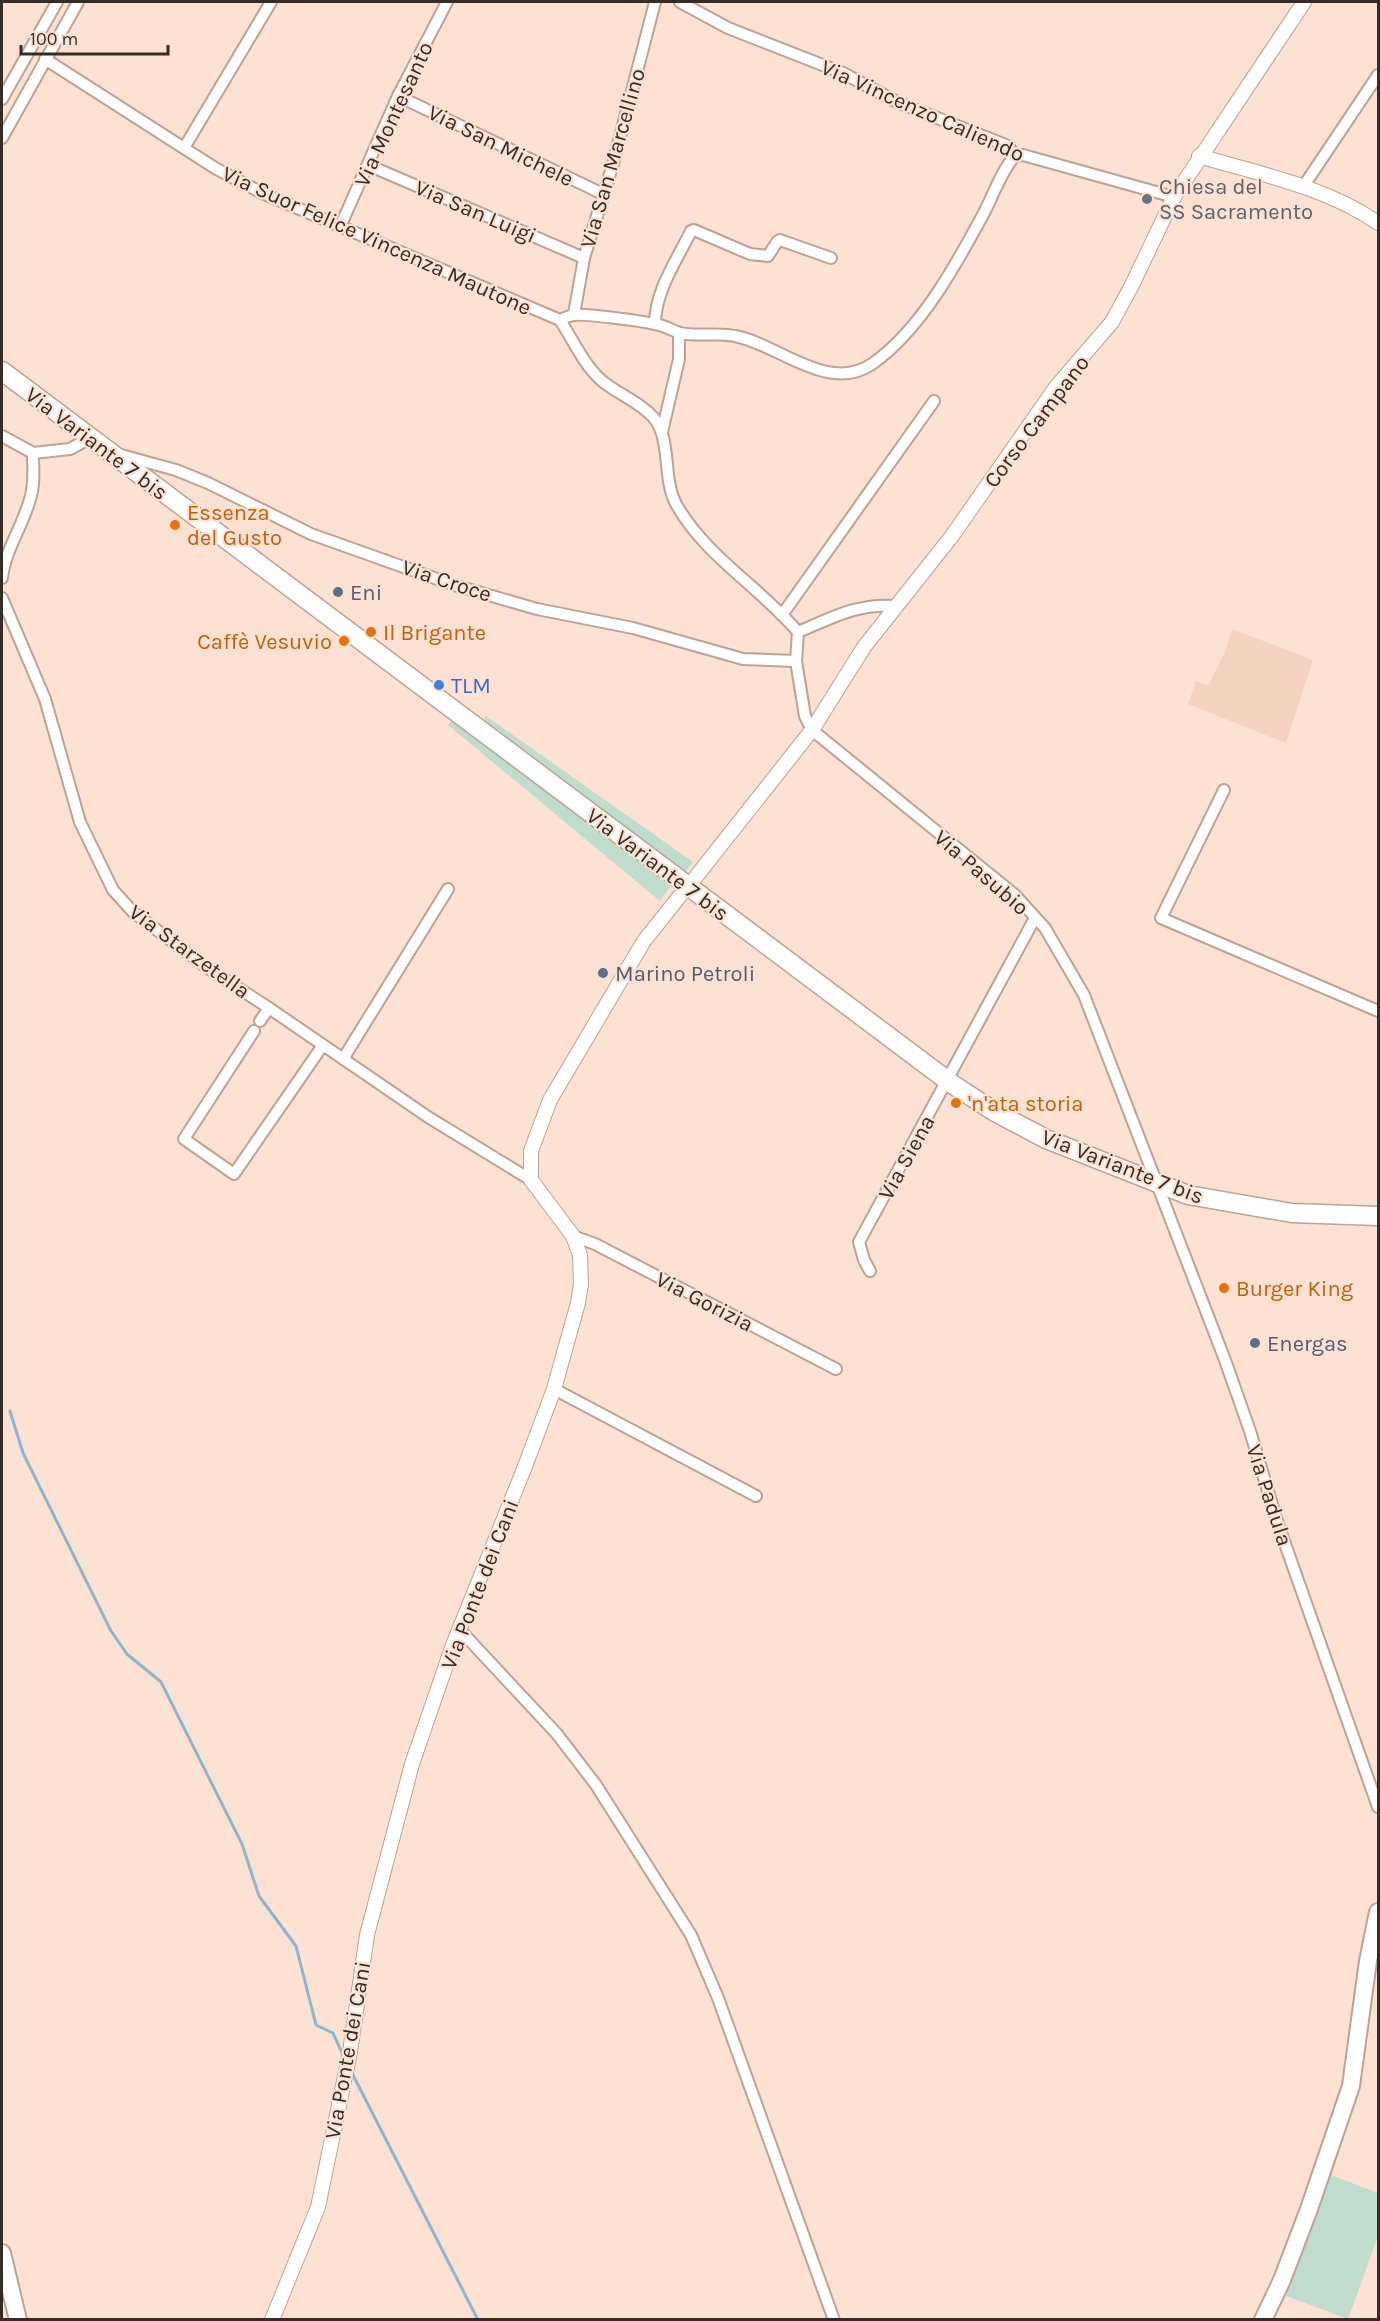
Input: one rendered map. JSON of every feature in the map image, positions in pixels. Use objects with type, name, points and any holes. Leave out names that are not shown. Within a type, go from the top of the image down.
[{"type":"main road","name":"Via Variante 7 bis","points":[[2,371],[948,1081],[995,1112],[1046,1139],[1188,1195],[1292,1213],[1378,1216]]},
{"type":"main road","points":[[1263,2319],[1286,2270],[1351,2086],[1360,2016],[1378,1912]]},
{"type":"main road","points":[[2,2253],[18,2319]]},
{"type":"street","points":[[2,99],[57,2]]},
{"type":"street","points":[[184,148],[272,2]]},
{"type":"street","name":"Via Montesanto","points":[[340,227],[399,96],[447,2]]},
{"type":"street","name":"Via San Marcellino","points":[[574,314],[584,258],[633,92],[655,2]]},
{"type":"street","name":"Via Vincenzo Caliendo","points":[[680,2],[728,28],[843,73],[897,102],[1008,146],[1015,156],[1023,155],[1174,197]]},
{"type":"street","name":"Corso Campano","points":[[695,878],[812,730],[864,647],[952,536],[1056,387],[1112,322],[1174,197],[1199,156],[1233,112],[1304,2]]},
{"type":"street","points":[[2,138],[72,5]]},
{"type":"street","name":"Via Suor Felice Vincenza Mautone","points":[[45,59],[215,168],[262,193],[560,320]]},
{"type":"street","points":[[1303,187],[1378,75]]},
{"type":"street","name":"Via San Michele","points":[[399,96],[603,194]]},
{"type":"street","points":[[662,432],[655,418],[647,411],[602,381],[592,370],[560,320],[574,314],[655,324],[679,333],[734,335],[820,370],[845,373],[860,371],[879,358],[924,312],[982,216],[1007,164],[1015,156]]},
{"type":"street","points":[[1199,156],[1303,187],[1342,203],[1378,223]]},
{"type":"street","name":"Via San Luigi","points":[[368,165],[584,258]]},
{"type":"street","points":[[655,324],[655,309],[691,231],[694,230],[750,254],[768,256],[780,240],[831,258]]},
{"type":"street","points":[[679,333],[679,359],[662,432],[666,472],[674,502],[718,556],[798,632],[796,661],[806,716],[812,730]]},
{"type":"street","points":[[782,615],[933,401]]},
{"type":"street","points":[[2,436],[33,453],[70,449],[90,438]]},
{"type":"street","points":[[2,578],[12,543],[33,489],[33,453]]},
{"type":"street","name":"Via Croce","points":[[111,453],[176,470],[311,534],[454,585],[537,609],[633,628],[743,659],[796,661]]},
{"type":"street","name":"Via Starzetella","points":[[2,598],[45,699],[80,822],[113,890],[133,912],[171,942],[428,1117],[531,1180]]},
{"type":"street","points":[[798,632],[829,617],[867,607],[895,606]]},
{"type":"street","name":"Via Pasubio","points":[[812,730],[1015,895],[1045,928],[1084,995],[1158,1184]]},
{"type":"street","points":[[1224,790],[1161,918],[1378,1011]]},
{"type":"street","points":[[343,1059],[448,889]]},
{"type":"street","points":[[531,1180],[531,1151],[550,1100],[644,941],[683,892]]},
{"type":"street","name":"Via Siena","points":[[870,1270],[864,1260],[859,1242],[1035,918]]},
{"type":"street","points":[[269,1008],[184,1138],[234,1174],[323,1045]]},
{"type":"street","name":"Via Ponte dei Cani","points":[[272,2319],[318,2207],[350,2052],[367,1935],[412,1764],[460,1630],[525,1469],[554,1389],[578,1303],[581,1284],[580,1255],[573,1236],[531,1180]]},
{"type":"street","name":"Via Padula","points":[[1158,1184],[1243,1411],[1277,1521],[1378,1807]]},
{"type":"street","name":"Via Gorizia","points":[[573,1236],[595,1244],[836,1369]]},
{"type":"street","points":[[554,1389],[756,1496]]},
{"type":"street","points":[[460,1630],[557,1734],[596,1785],[691,1935],[722,2009],[834,2319]]},
{"type":"shaded area","points":[[1232,629],[1313,660],[1286,743],[1188,704],[1196,681],[1208,686],[1225,652]]},
{"type":"green space","points":[[486,716],[693,862],[684,873],[481,723]]},
{"type":"green space","points":[[452,719],[671,886],[660,901],[448,725]]},
{"type":"green space","points":[[1331,2175],[1378,2193],[1378,2236],[1348,2319],[1286,2296]]},
{"type":"waterway","points":[[10,1411],[23,1453],[111,1631],[127,1654],[161,1682],[242,1844],[259,1896],[296,1946],[316,2025],[333,2033],[344,2057]]},
{"type":"waterway","points":[[351,2071],[478,2320]]},
{"type":"place","name":"Chiesa del SS Sacramento","points":[[1147,199]]},
{"type":"place","name":"Essenza del Gusto","points":[[175,525]]},
{"type":"place","name":"Eni","points":[[338,592]]},
{"type":"place","name":"Il Brigante","points":[[371,632]]},
{"type":"place","name":"Caffè Vesuvio","points":[[344,641]]},
{"type":"place","name":"TLM","points":[[439,685]]},
{"type":"place","name":"Marino Petroli","points":[[603,973]]},
{"type":"place","name":"'n'ata storia","points":[[956,1103]]},
{"type":"place","name":"Burger King","points":[[1224,1288]]},
{"type":"place","name":"Energas","points":[[1255,1343]]}]
